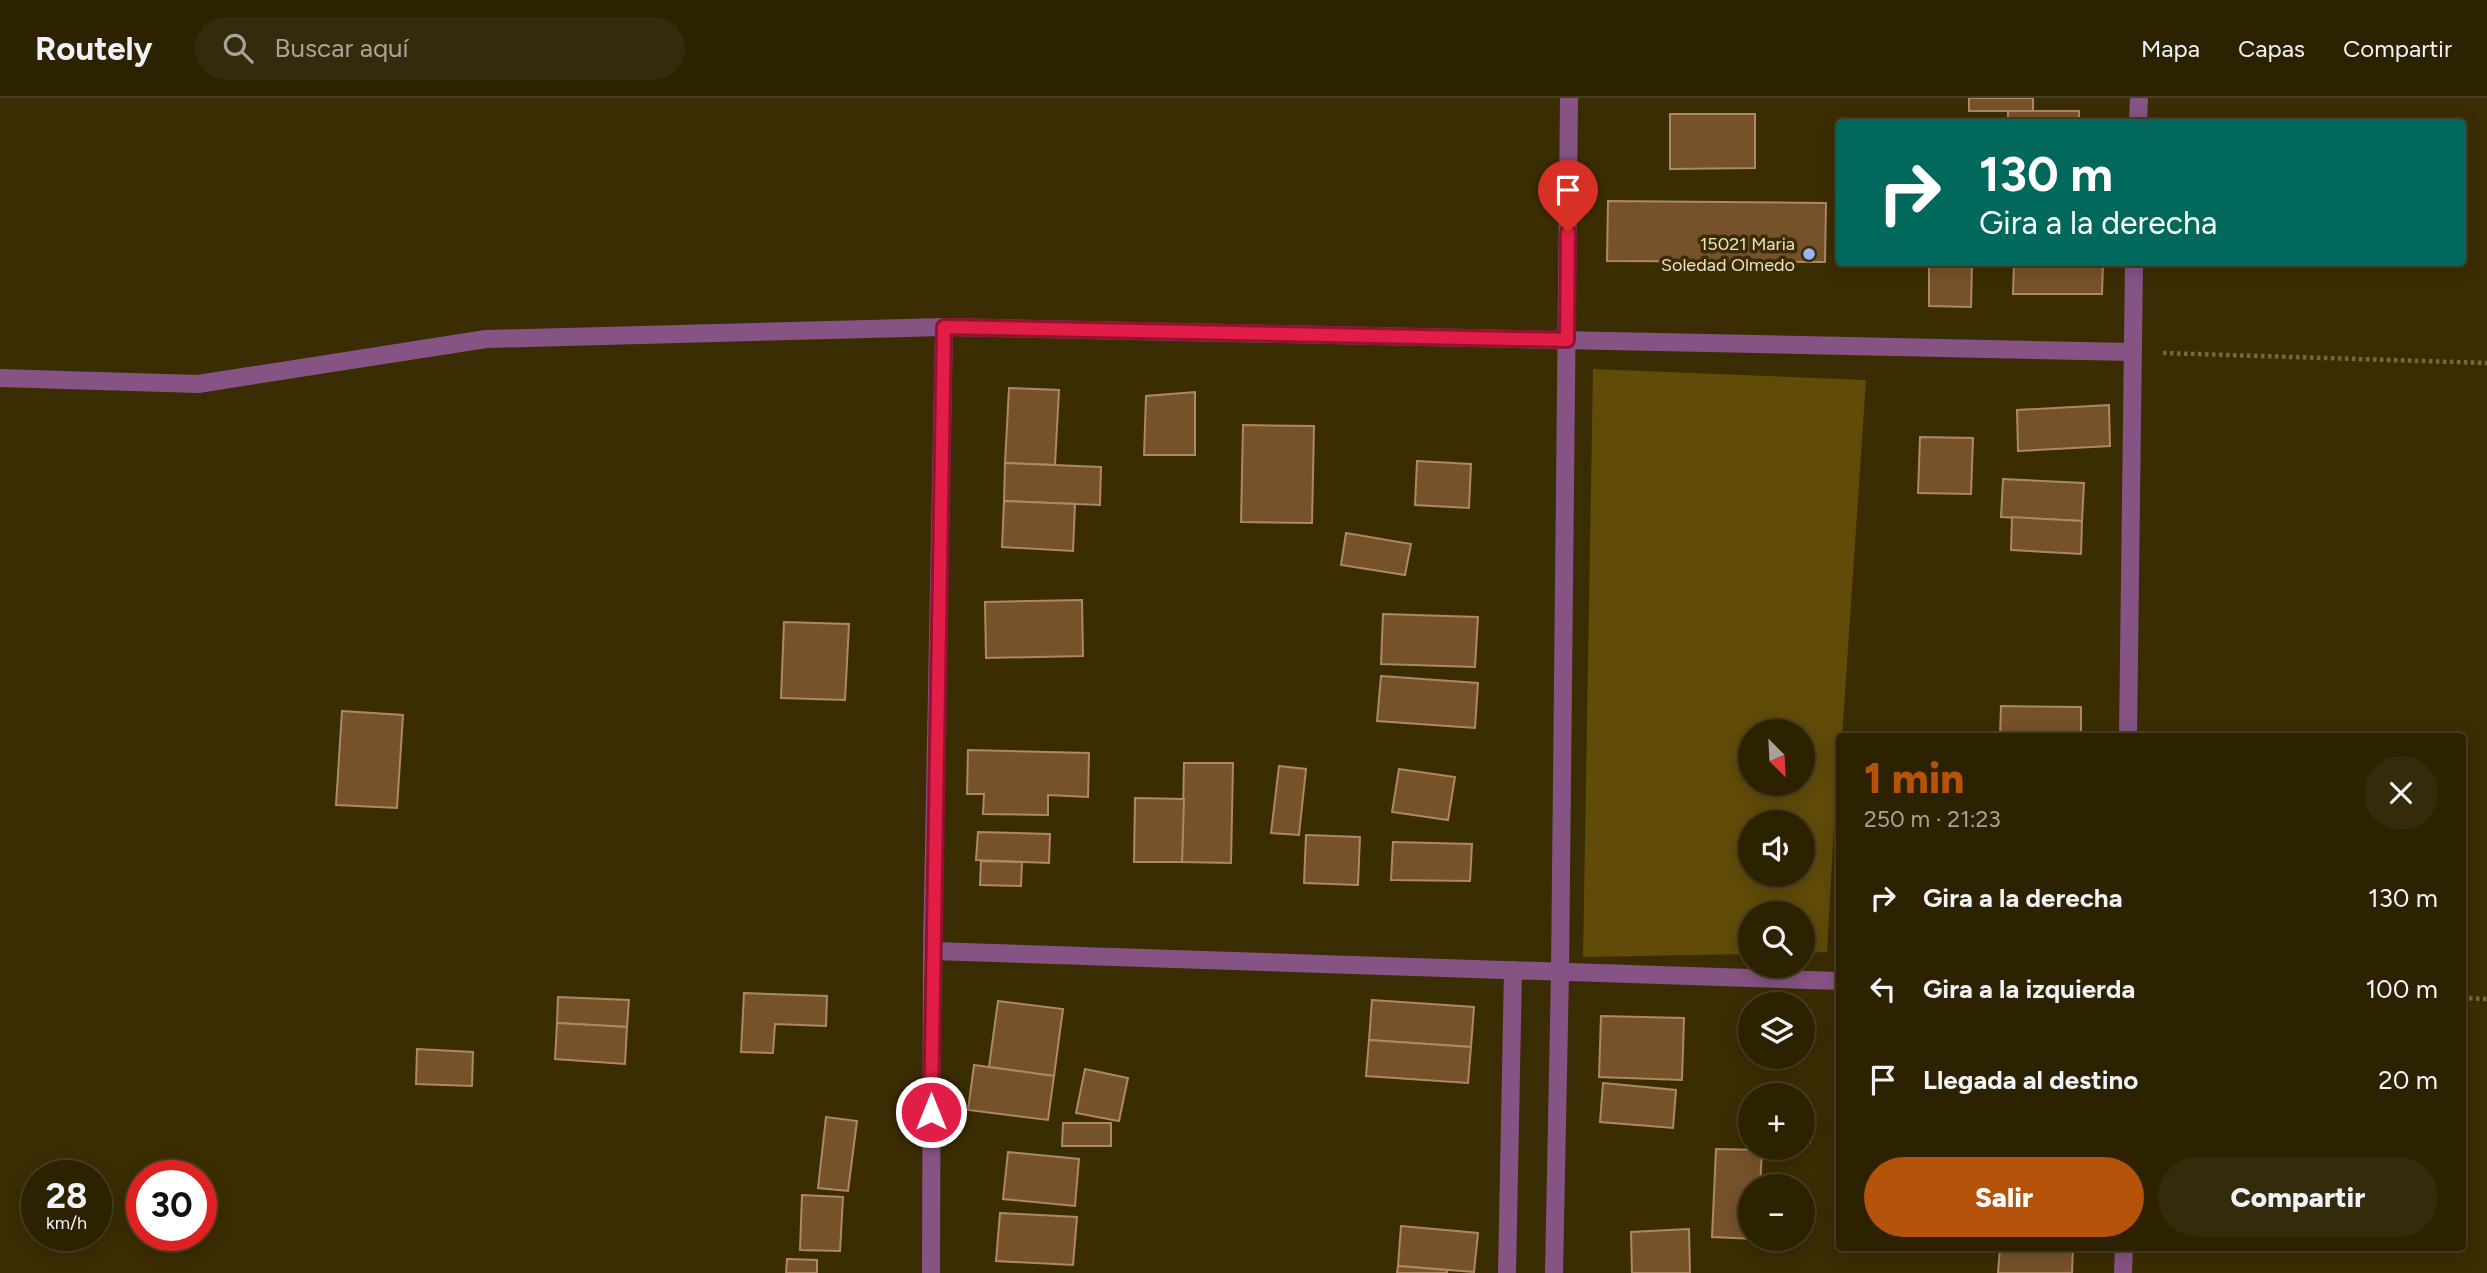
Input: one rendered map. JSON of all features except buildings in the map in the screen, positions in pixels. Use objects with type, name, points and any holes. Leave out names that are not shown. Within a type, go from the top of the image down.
[{"type":"street","points":[[1554,1273],[1560,972],[1569,98]]},
{"type":"street","points":[[2138,119],[2139,98]]},
{"type":"street","points":[[2128,733],[2134,266]]},
{"type":"street","points":[[931,1273],[932,951],[944,327]]},
{"type":"street","points":[[0,378],[198,384],[486,339],[944,327],[2132,352]]},
{"type":"street","points":[[932,951],[1836,981]]},
{"type":"street","points":[[1507,1273],[1513,971]]},
{"type":"street","points":[[2123,1273],[2124,1251]]},
{"type":"path","points":[[2132,352],[2487,363]]},
{"type":"path","points":[[2466,998],[2487,999]]},
{"type":"shaded area","points":[[1593,369],[1866,380],[1842,733],[1836,733],[1836,791],[1827,952],[1815,952],[1815,901],[1738,901],[1738,954],[1583,957]]},
{"type":"place","name":"15021 Maria Soledad Olmedo","points":[[1809,254]]},
{"type":"route","points":[[931,1112],[944,327],[1567,340],[1568,232]]}]
